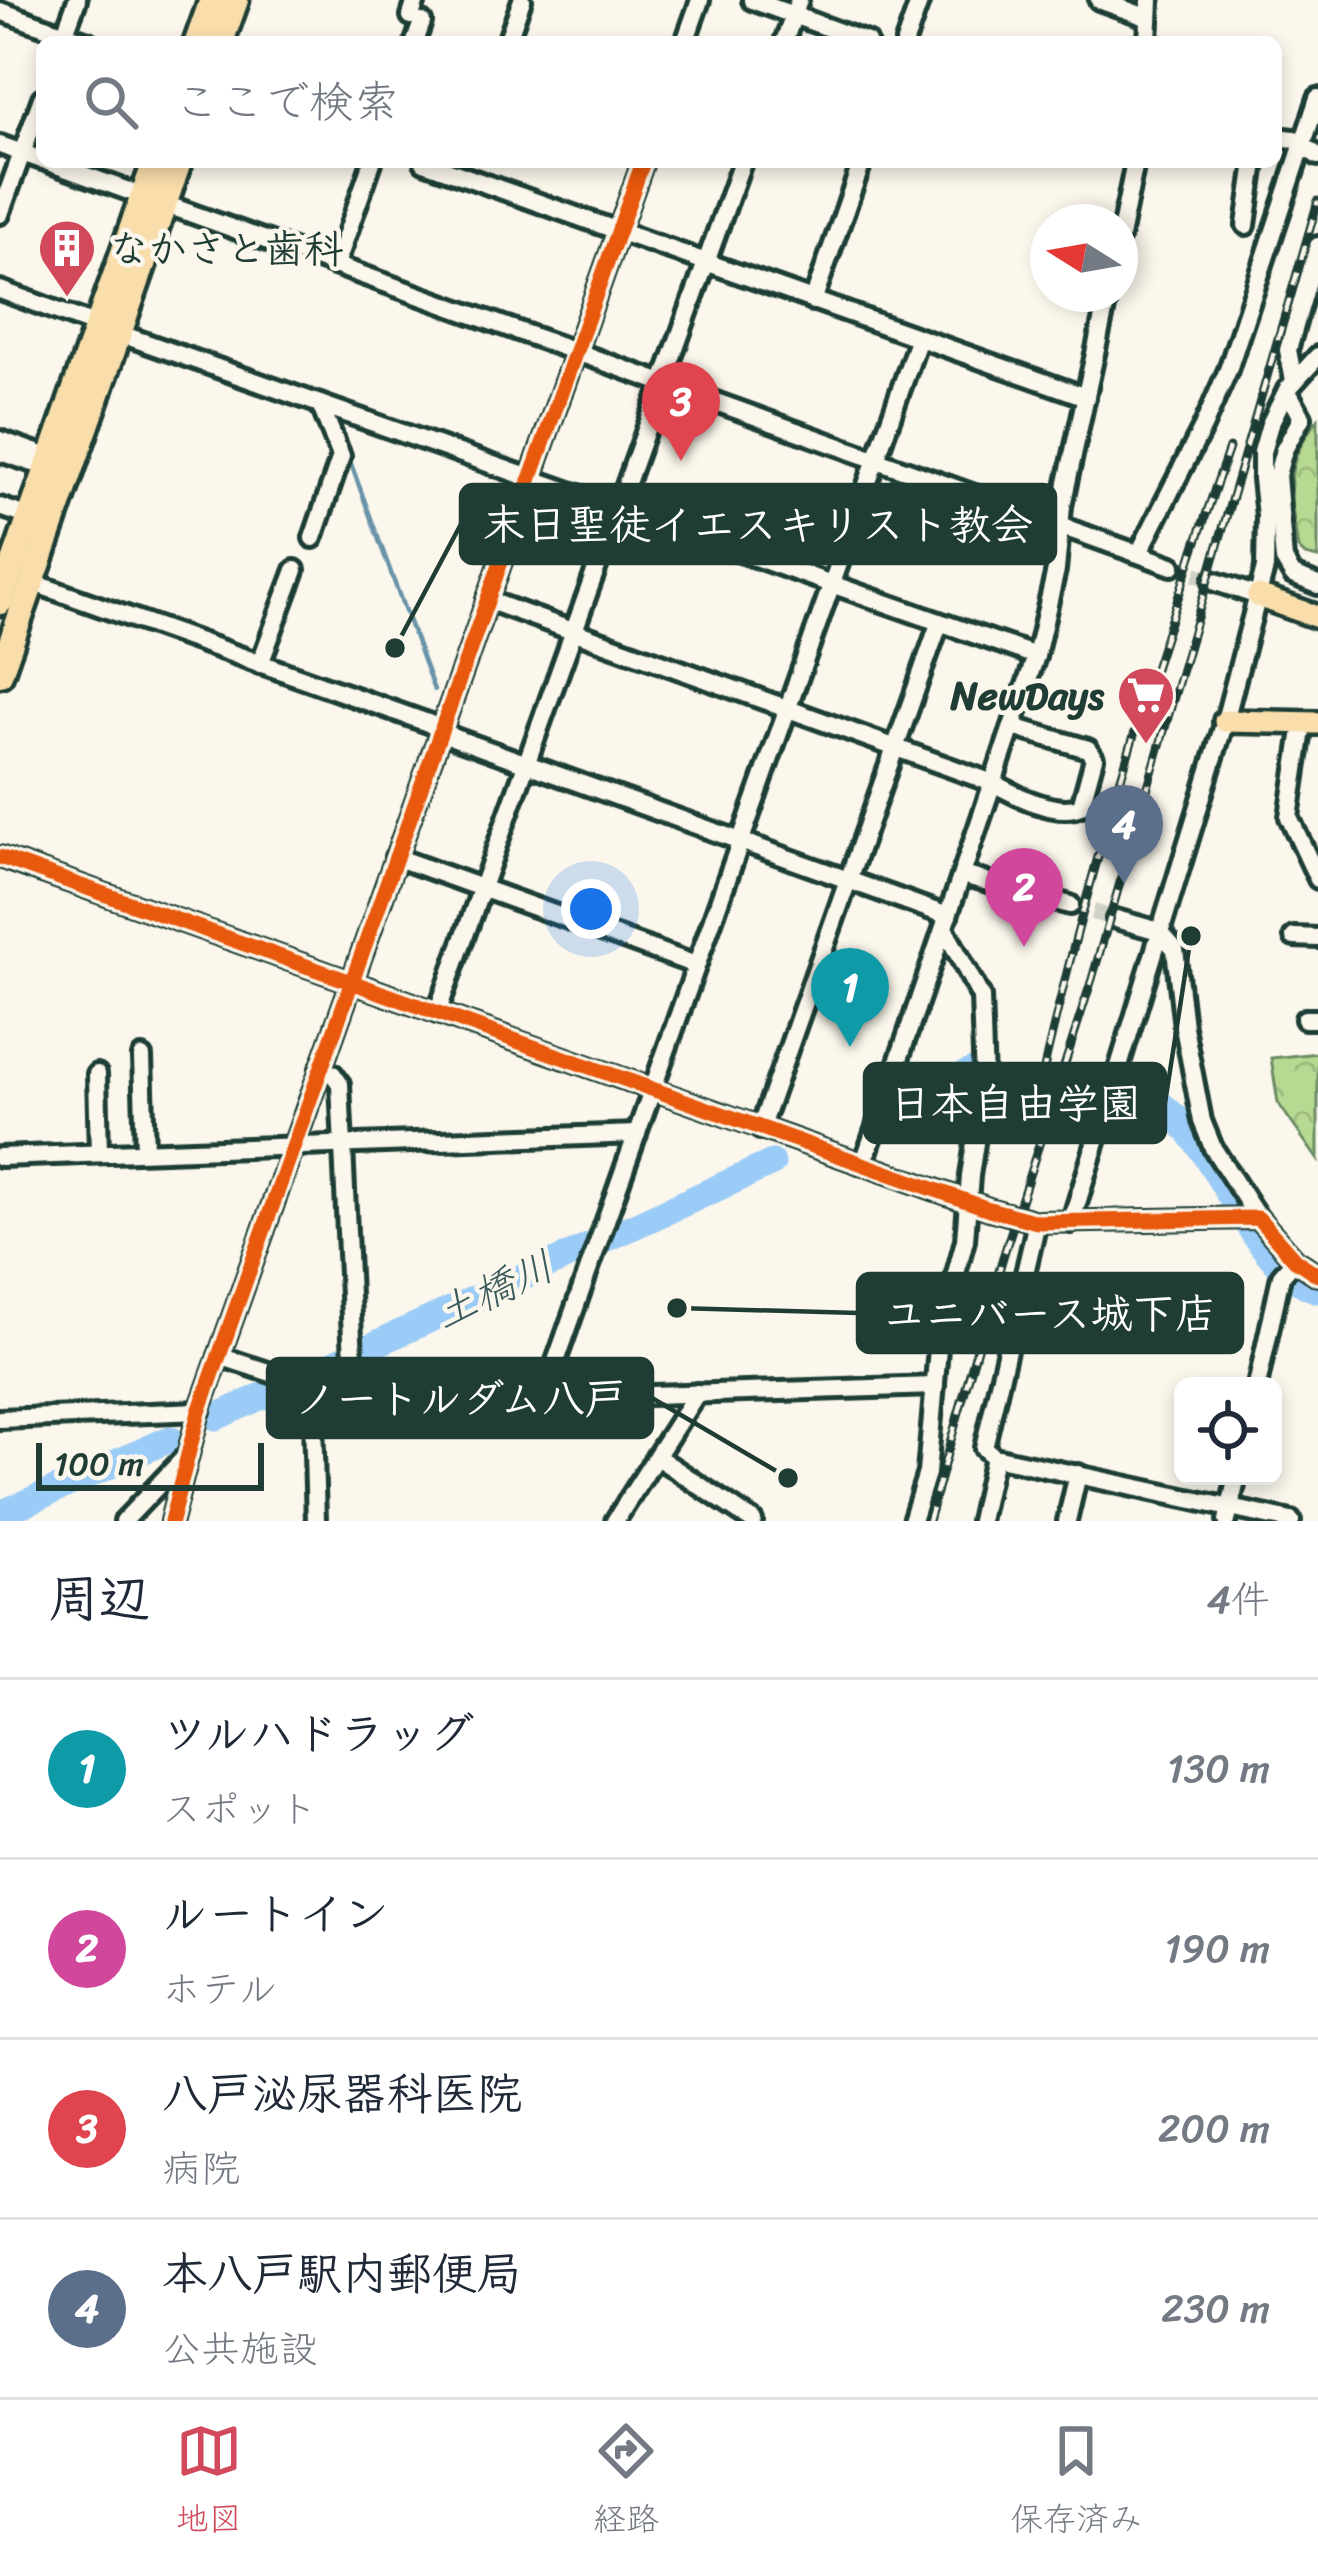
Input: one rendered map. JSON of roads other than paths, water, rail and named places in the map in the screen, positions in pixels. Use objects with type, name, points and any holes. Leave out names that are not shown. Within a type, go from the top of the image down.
[{"type":"highway","points":[[199,36],[212,0]]},
{"type":"highway","points":[[223,36],[236,0]]},
{"type":"highway","points":[[154,201],[155,168]]},
{"type":"highway","points":[[0,602],[14,576],[154,201],[175,168]]},
{"type":"highway","points":[[0,674],[14,576],[30,517],[108,329]]},
{"type":"main road","points":[[1258,596],[1318,617]]},
{"type":"main road","points":[[1225,722],[1311,723]]},
{"type":"street","points":[[64,36],[77,0]]},
{"type":"street","points":[[509,36],[522,0]]},
{"type":"street","points":[[687,36],[700,0]]},
{"type":"street","points":[[752,0],[796,7],[855,36]]},
{"type":"street","points":[[907,36],[920,0]]},
{"type":"street","points":[[1099,0],[1149,9]]},
{"type":"street","points":[[786,36],[796,7]]},
{"type":"street","points":[[0,11],[58,36]]},
{"type":"street","points":[[1138,553],[1228,370],[1311,153],[1318,98]]},
{"type":"street","points":[[0,214],[36,115]]},
{"type":"street","points":[[1282,137],[1311,153]]},
{"type":"street","points":[[0,145],[36,158]]},
{"type":"street","points":[[64,168],[1172,566]]},
{"type":"street","points":[[336,265],[370,168]]},
{"type":"street","points":[[463,168],[619,231],[1086,397]]},
{"type":"street","points":[[171,1521],[219,1356],[641,168]]},
{"type":"street","points":[[437,1013],[740,168]]},
{"type":"street","points":[[813,301],[860,168]]},
{"type":"street","points":[[1127,204],[1135,168]]},
{"type":"street","points":[[1246,225],[1254,168]]},
{"type":"street","points":[[1318,246],[1288,350],[1290,386],[1302,417],[1276,475],[1284,560],[1293,575],[1318,585]]},
{"type":"street","points":[[0,290],[1036,656]]},
{"type":"street","points":[[863,1165],[1036,656],[1104,312]]},
{"type":"street","points":[[543,1398],[919,338]]},
{"type":"street","points":[[1071,1223],[1225,722],[1258,596],[1267,542],[1262,452],[1290,386],[1318,356]]},
{"type":"street","points":[[313,538],[341,456],[320,404]]},
{"type":"street","points":[[0,440],[49,463]]},
{"type":"street","points":[[0,452],[49,463]]},
{"type":"street","points":[[0,507],[30,517]]},
{"type":"street","points":[[260,664],[295,570]]},
{"type":"street","points":[[14,576],[848,880],[946,922],[981,997],[984,1083],[965,1240],[939,1337],[927,1474],[912,1521]]},
{"type":"street","points":[[1214,580],[1258,596]]},
{"type":"street","points":[[487,600],[993,783],[1019,797],[1071,810],[1081,806],[1094,758],[1088,749],[1013,728]]},
{"type":"street","points":[[760,1130],[939,625]]},
{"type":"street","points":[[1311,723],[1289,817],[1318,879]]},
{"type":"street","points":[[0,857],[760,1130],[1037,1222],[1258,1218]]},
{"type":"street","points":[[395,857],[697,965]]},
{"type":"street","points":[[963,874],[1070,905]]},
{"type":"street","points":[[1116,919],[1159,931],[1174,949],[1202,1121],[1213,1148],[1258,1218],[1294,1260],[1318,1275]]},
{"type":"street","points":[[1294,937],[1318,938]]},
{"type":"street","points":[[142,1057],[145,1151]]},
{"type":"street","points":[[320,1069],[333,1074],[340,1084],[355,1401]]},
{"type":"street","points":[[97,1074],[99,1153]]},
{"type":"street","points":[[0,1157],[637,1134]]},
{"type":"street","points":[[1037,1222],[984,1448],[994,1456],[1229,1514],[1292,1521]]},
{"type":"street","points":[[1259,1377],[1281,1276],[1294,1260]]},
{"type":"street","points":[[219,1356],[355,1401],[935,1385]]},
{"type":"street","points":[[300,1382],[316,1521]]},
{"type":"street","points":[[615,1521],[697,1393]]},
{"type":"street","points":[[0,1419],[200,1412]]},
{"type":"street","points":[[124,1521],[189,1453]]},
{"type":"street","points":[[980,1521],[994,1456]]},
{"type":"street","points":[[657,1457],[753,1521]]},
{"type":"street","points":[[1067,1521],[1078,1474]]},
{"type":"waterway","points":[[347,453],[434,690]]},
{"type":"waterway","name":"土橋川","points":[[905,1103],[973,1071]]},
{"type":"waterway","name":"土橋川","points":[[1135,1085],[1185,1127],[1277,1263],[1318,1290]]},
{"type":"waterway","name":"土橋川","points":[[216,1417],[772,1163]]},
{"type":"waterway","name":"土橋川","points":[[0,1514],[170,1439]]},
{"type":"tunnel","points":[[1172,566],[1213,581]]},
{"type":"tunnel","points":[[1070,905],[1116,919]]},
{"type":"railway","points":[[928,1521],[1003,1257],[1092,979],[1318,201]]},
{"type":"railway","points":[[1036,1104],[1122,773],[1229,448]]},
{"type":"place","name":"なかさと歯科","points":[[67,299]]},
{"type":"place","name":"八戸泌尿器科医院","points":[[681,461]]},
{"type":"place","name":"末日聖徒イエスキリスト教会","points":[[395,648]]},
{"type":"place","name":"NewDays","points":[[1146,746]]},
{"type":"place","name":"本八戸駅内郵便局","points":[[1124,884]]},
{"type":"place","name":"日本自由学園","points":[[1191,936]]},
{"type":"place","name":"ルートイン","points":[[1024,947]]},
{"type":"place","name":"ツルハドラッグ","points":[[850,1047]]},
{"type":"place","name":"ユニバース城下店","points":[[677,1308]]},
{"type":"place","name":"ノートルダム八戸","points":[[788,1478]]}]
